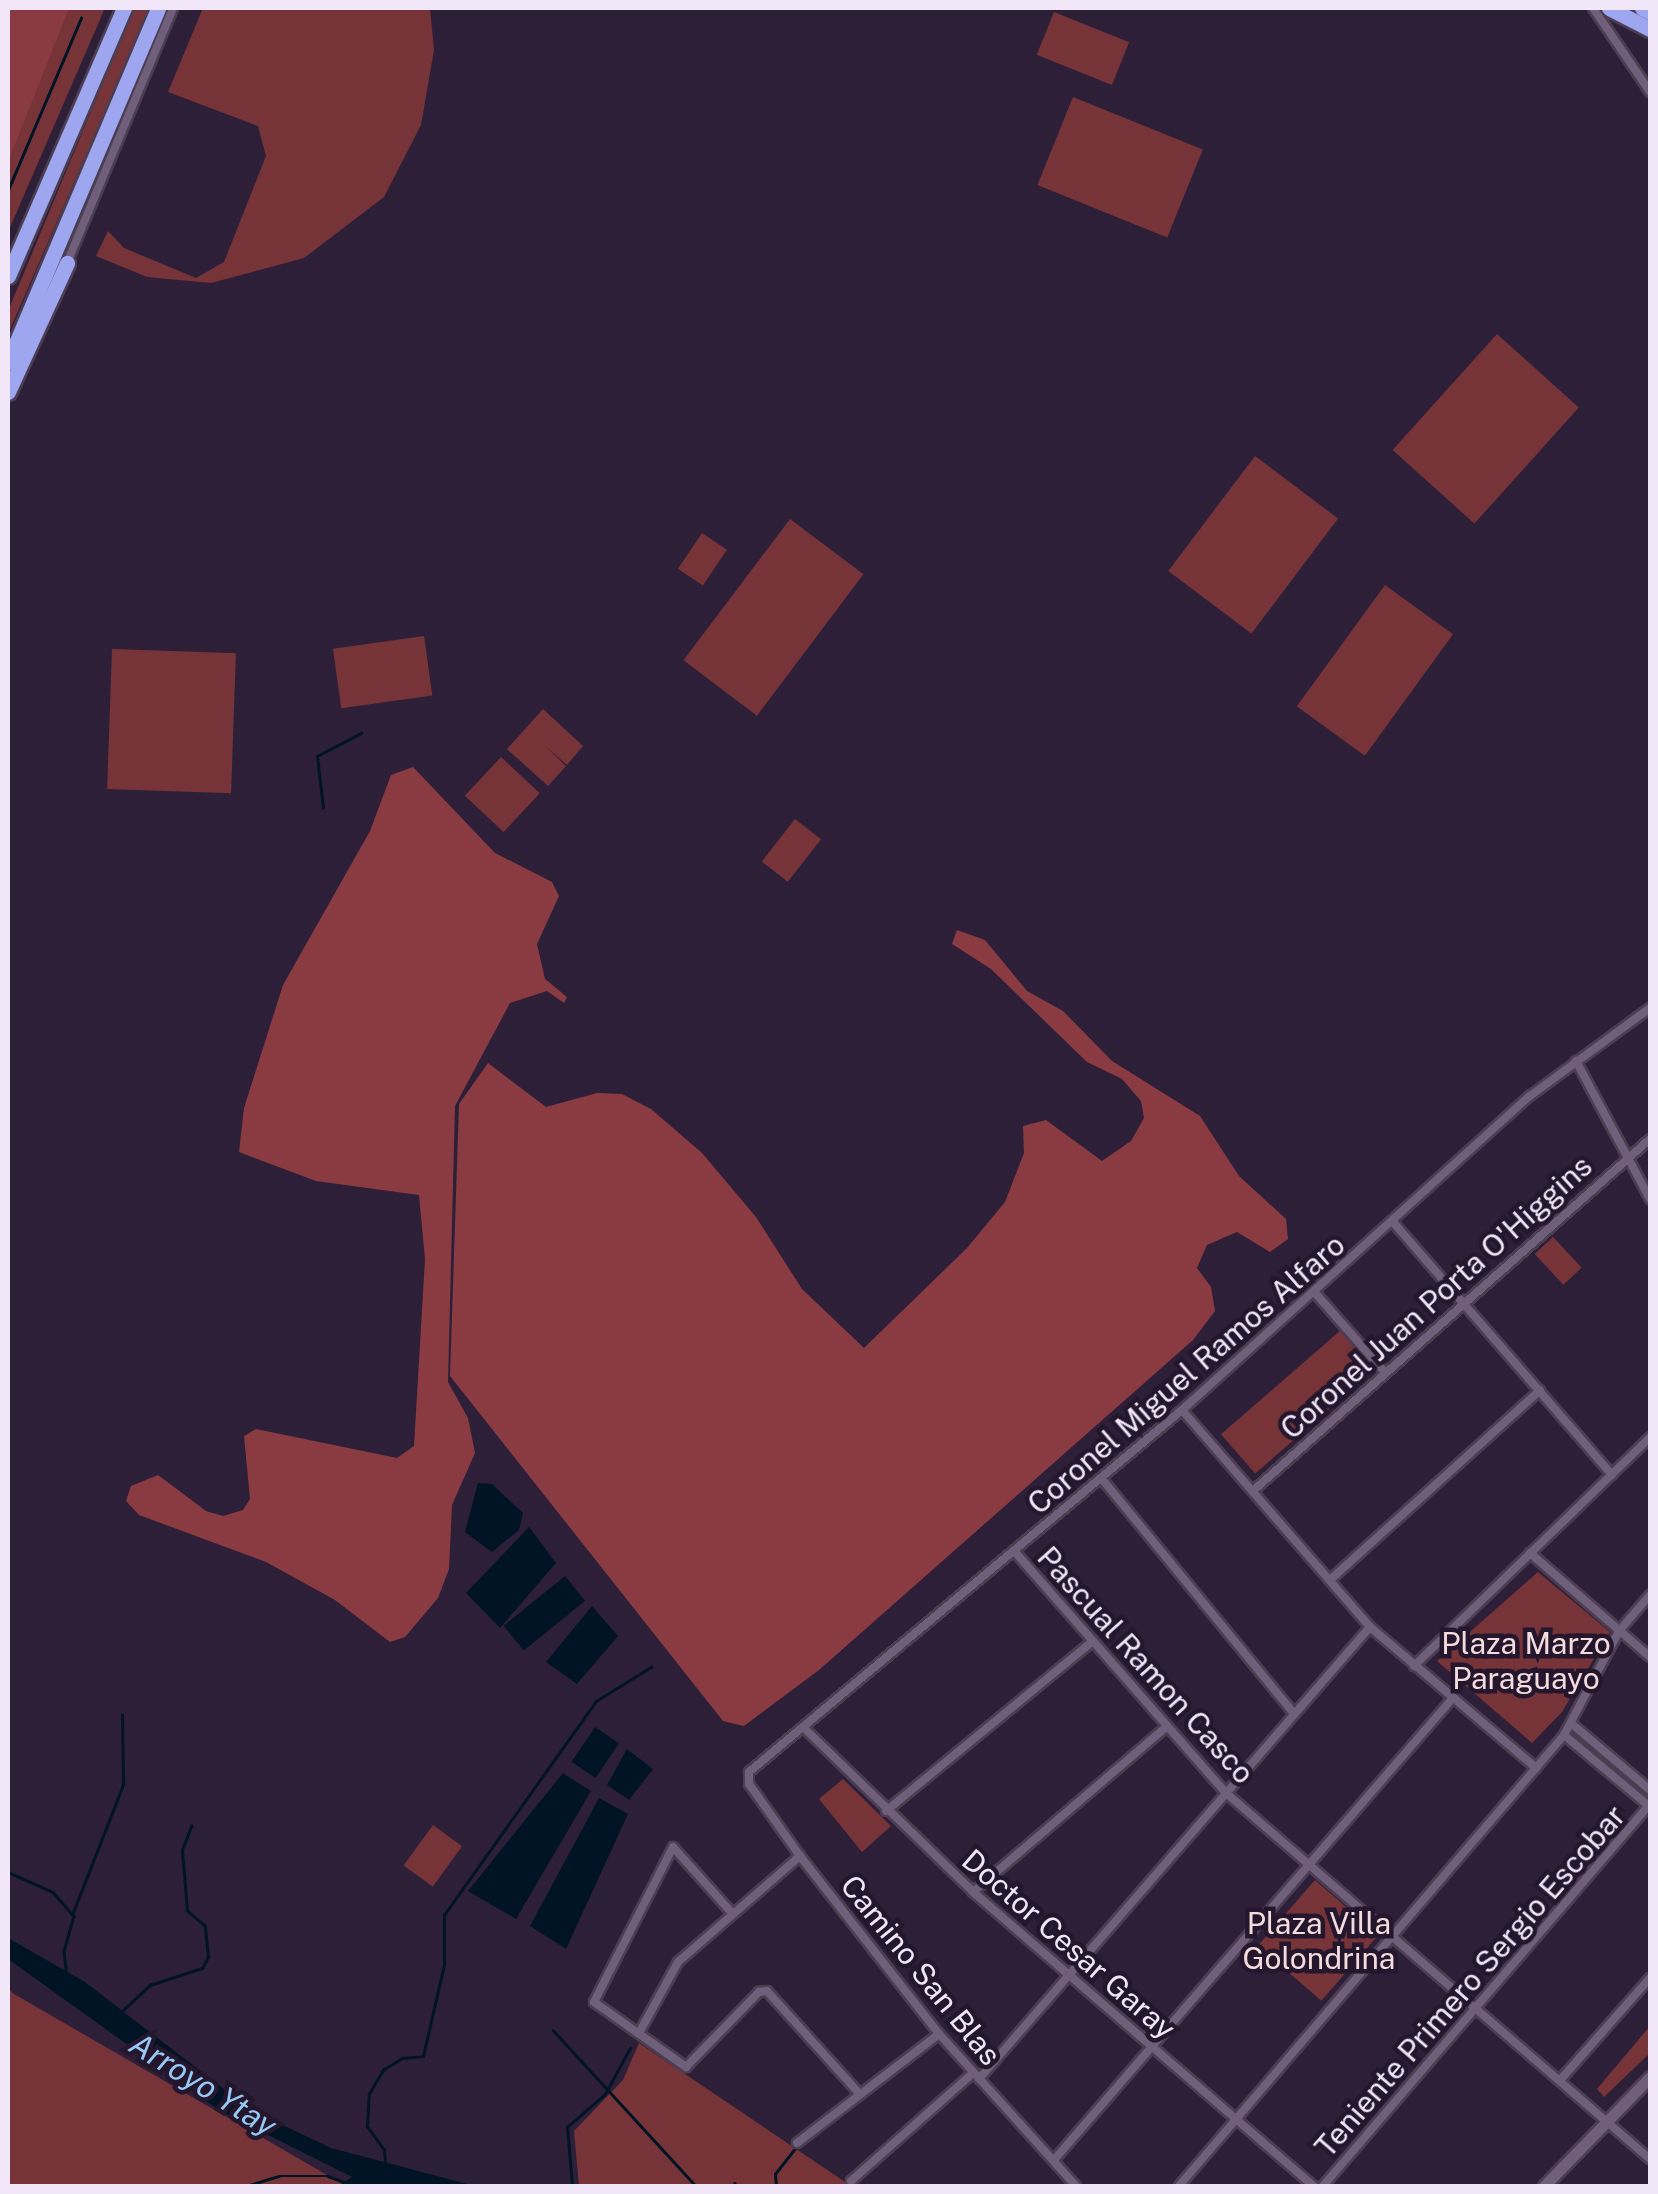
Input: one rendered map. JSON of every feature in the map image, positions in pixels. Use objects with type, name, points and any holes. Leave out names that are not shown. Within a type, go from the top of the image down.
[{"type":"highway","points":[[8,276],[124,8]]},
{"type":"highway","points":[[8,362],[158,8]]},
{"type":"highway","points":[[1609,8],[1650,29]]},
{"type":"highway","points":[[1642,8],[1650,12]]},
{"type":"highway","points":[[8,392],[67,263]]},
{"type":"street","points":[[67,263],[173,8]]},
{"type":"street","points":[[1593,8],[1650,92]]},
{"type":"street","name":"Coronel Miguel Ramos Alfaro","points":[[750,1772],[1102,1479],[1576,1061],[1650,1008]]},
{"type":"street","points":[[1576,1061],[1650,1200]]},
{"type":"street","name":"Coronel Juan Porta O'Higgins","points":[[1254,1490],[1384,1370],[1650,1139]]},
{"type":"street","points":[[1392,1222],[1464,1300],[1612,1475]]},
{"type":"street","points":[[1316,1294],[1384,1370]]},
{"type":"street","points":[[1330,1580],[1540,1390]]},
{"type":"street","points":[[1182,1410],[1370,1627],[1536,1768]]},
{"type":"street","points":[[1414,1666],[1650,1437]]},
{"type":"street","points":[[1102,1479],[1294,1712]]},
{"type":"street","name":"Pascual Ramon Casco","points":[[1015,1552],[1226,1793],[1562,2078],[1650,2160]]},
{"type":"street","points":[[1530,1553],[1650,1656]]},
{"type":"street","points":[[1179,2186],[1564,1736],[1619,1630],[1650,1595]]},
{"type":"street","points":[[851,2180],[976,2076],[1069,1976],[1370,1627]]},
{"type":"street","points":[[886,1811],[1092,1641]]},
{"type":"street","points":[[1054,2160],[1452,1700]]},
{"type":"street","points":[[1572,1724],[1650,1790]]},
{"type":"street","name":"Doctor Cesar Garay","points":[[802,1727],[973,1892],[1314,2186]]},
{"type":"street","points":[[973,1892],[1166,1727]]},
{"type":"street","points":[[1564,1736],[1650,1806]]},
{"type":"street","name":"Camino San Blas","points":[[750,1772],[749,1784],[800,1856],[939,2034],[1076,2186]]},
{"type":"street","name":"Teniente Primero Sergio Escobar","points":[[1323,2186],[1650,1806]]},
{"type":"street","points":[[731,1912],[671,1849],[594,2002],[686,2067],[759,1992],[768,1991],[858,2092]]},
{"type":"street","points":[[639,2033],[678,1962],[800,1856]]},
{"type":"street","points":[[1562,2078],[1650,1978]]},
{"type":"street","points":[[797,2143],[858,2092],[939,2034]]},
{"type":"street","points":[[1544,2186],[1650,2077]]},
{"type":"green space","points":[[8,8],[105,8],[8,232]]},
{"type":"green space","points":[[134,8],[150,8],[8,334],[8,311]]},
{"type":"green space","points":[[203,8],[430,8],[434,50],[421,125],[384,197],[304,258],[211,283],[147,277],[96,256],[108,231],[124,248],[196,278],[224,262],[266,156],[258,126],[168,92]]},
{"type":"green space","points":[[1054,12],[1129,42],[1112,85],[1037,55]]},
{"type":"green space","points":[[1073,97],[1203,149],[1167,238],[1037,185]]},
{"type":"green space","points":[[1497,334],[1579,408],[1474,524],[1393,450]]},
{"type":"green space","points":[[1255,456],[1338,519],[1251,634],[1168,571]]},
{"type":"green space","points":[[790,519],[863,574],[757,716],[683,660]]},
{"type":"green space","points":[[702,533],[727,550],[703,585],[678,569]]},
{"type":"green space","points":[[1385,585],[1453,634],[1365,756],[1297,706]]},
{"type":"green space","points":[[424,636],[432,695],[341,708],[333,649]]},
{"type":"green space","points":[[112,649],[236,653],[231,793],[107,789]]},
{"type":"green space","points":[[543,709],[583,746],[567,765],[544,745],[566,766],[548,786],[507,749]]},
{"type":"green space","points":[[501,757],[540,793],[504,832],[465,796]]},
{"type":"green space","points":[[795,819],[821,839],[788,882],[762,862]]},
{"type":"green space","points":[[1553,1237],[1582,1268],[1563,1285],[1535,1254]]},
{"type":"green space","points":[[1341,1330],[1375,1369],[1255,1474],[1221,1434]]},
{"type":"green space","name":"Plaza Marzo Paraguayo","points":[[1538,1572],[1610,1632],[1562,1712],[1532,1743],[1437,1661]]},
{"type":"green space","points":[[843,1779],[891,1826],[862,1852],[819,1799]]},
{"type":"green space","points":[[433,1825],[462,1846],[433,1887],[404,1865]]},
{"type":"green space","name":"Plaza Villa Golondrina","points":[[1315,1880],[1378,1935],[1321,2001],[1258,1946]]},
{"type":"green space","points":[[8,1989],[14,1994],[346,2186],[8,2186]]},
{"type":"green space","points":[[1650,2026],[1650,2053],[1604,2097],[1597,2089]]},
{"type":"green space","points":[[639,2043],[851,2186],[579,2186],[574,2131],[623,2080]]},
{"type":"shaded area","points":[[8,8],[69,8],[8,162]]},
{"type":"shaded area","points":[[413,767],[495,853],[552,882],[559,896],[537,944],[545,979],[567,997],[564,1003],[547,991],[510,1003],[455,1106],[448,1382],[468,1418],[475,1453],[452,1505],[449,1569],[438,1598],[405,1637],[390,1642],[335,1600],[266,1562],[139,1515],[126,1501],[131,1486],[158,1475],[206,1511],[223,1516],[243,1510],[250,1499],[244,1436],[256,1429],[397,1458],[414,1446],[425,1259],[419,1195],[316,1181],[239,1152],[244,1108],[283,985],[370,831],[391,775]]},
{"type":"shaded area","points":[[957,930],[985,940],[1027,991],[1063,1011],[1112,1061],[1200,1116],[1239,1176],[1286,1219],[1288,1239],[1270,1252],[1237,1232],[1207,1245],[1197,1268],[1211,1287],[1215,1311],[1193,1340],[819,1670],[744,1726],[723,1721],[450,1376],[459,1104],[488,1063],[546,1107],[597,1093],[622,1094],[651,1109],[702,1153],[756,1217],[802,1289],[864,1348],[967,1248],[1005,1202],[1024,1153],[1023,1126],[1046,1120],[1102,1161],[1131,1141],[1144,1118],[1141,1101],[1122,1079],[1087,1062],[991,969],[952,944]]},
{"type":"water","points":[[478,1483],[492,1484],[523,1513],[519,1530],[492,1552],[465,1532]]},
{"type":"water","points":[[529,1527],[556,1563],[500,1628],[466,1593]]},
{"type":"water","points":[[565,1576],[585,1601],[524,1651],[504,1626]]},
{"type":"water","points":[[592,1606],[618,1636],[577,1684],[546,1662]]},
{"type":"water","points":[[595,1727],[619,1743],[596,1778],[572,1762]]},
{"type":"water","points":[[627,1749],[653,1769],[629,1800],[607,1785]]},
{"type":"water","points":[[563,1773],[591,1791],[516,1919],[468,1891]]},
{"type":"water","points":[[599,1798],[628,1814],[566,1949],[530,1926]]},
{"type":"water","name":"Arroyo Ytay","points":[[8,1938],[85,1982],[251,2110],[331,2148],[475,2186],[338,2186],[352,2177],[220,2111],[8,1959]]},
{"type":"waterway","points":[[8,190],[81,18]]},
{"type":"waterway","points":[[323,808],[317,756],[361,733]]},
{"type":"waterway","points":[[385,2163],[384,2150],[367,2127],[369,2094],[383,2070],[402,2058],[423,2056],[444,1965],[444,1915],[596,1701],[651,1667]]},
{"type":"waterway","points":[[72,1915],[123,1785],[122,1715]]},
{"type":"waterway","points":[[121,2012],[150,1985],[202,1968],[208,1957],[205,1926],[187,1911],[182,1850],[191,1826]]},
{"type":"waterway","points":[[8,1872],[53,1892],[74,1916],[64,1952],[67,1975]]},
{"type":"waterway","points":[[553,2030],[696,2186]]},
{"type":"waterway","points":[[572,2186],[567,2127],[605,2094],[630,2048]]},
{"type":"waterway","points":[[776,2186],[775,2174],[796,2147]]},
{"type":"waterway","points":[[246,2186],[279,2176],[328,2176],[346,2183]]}]
